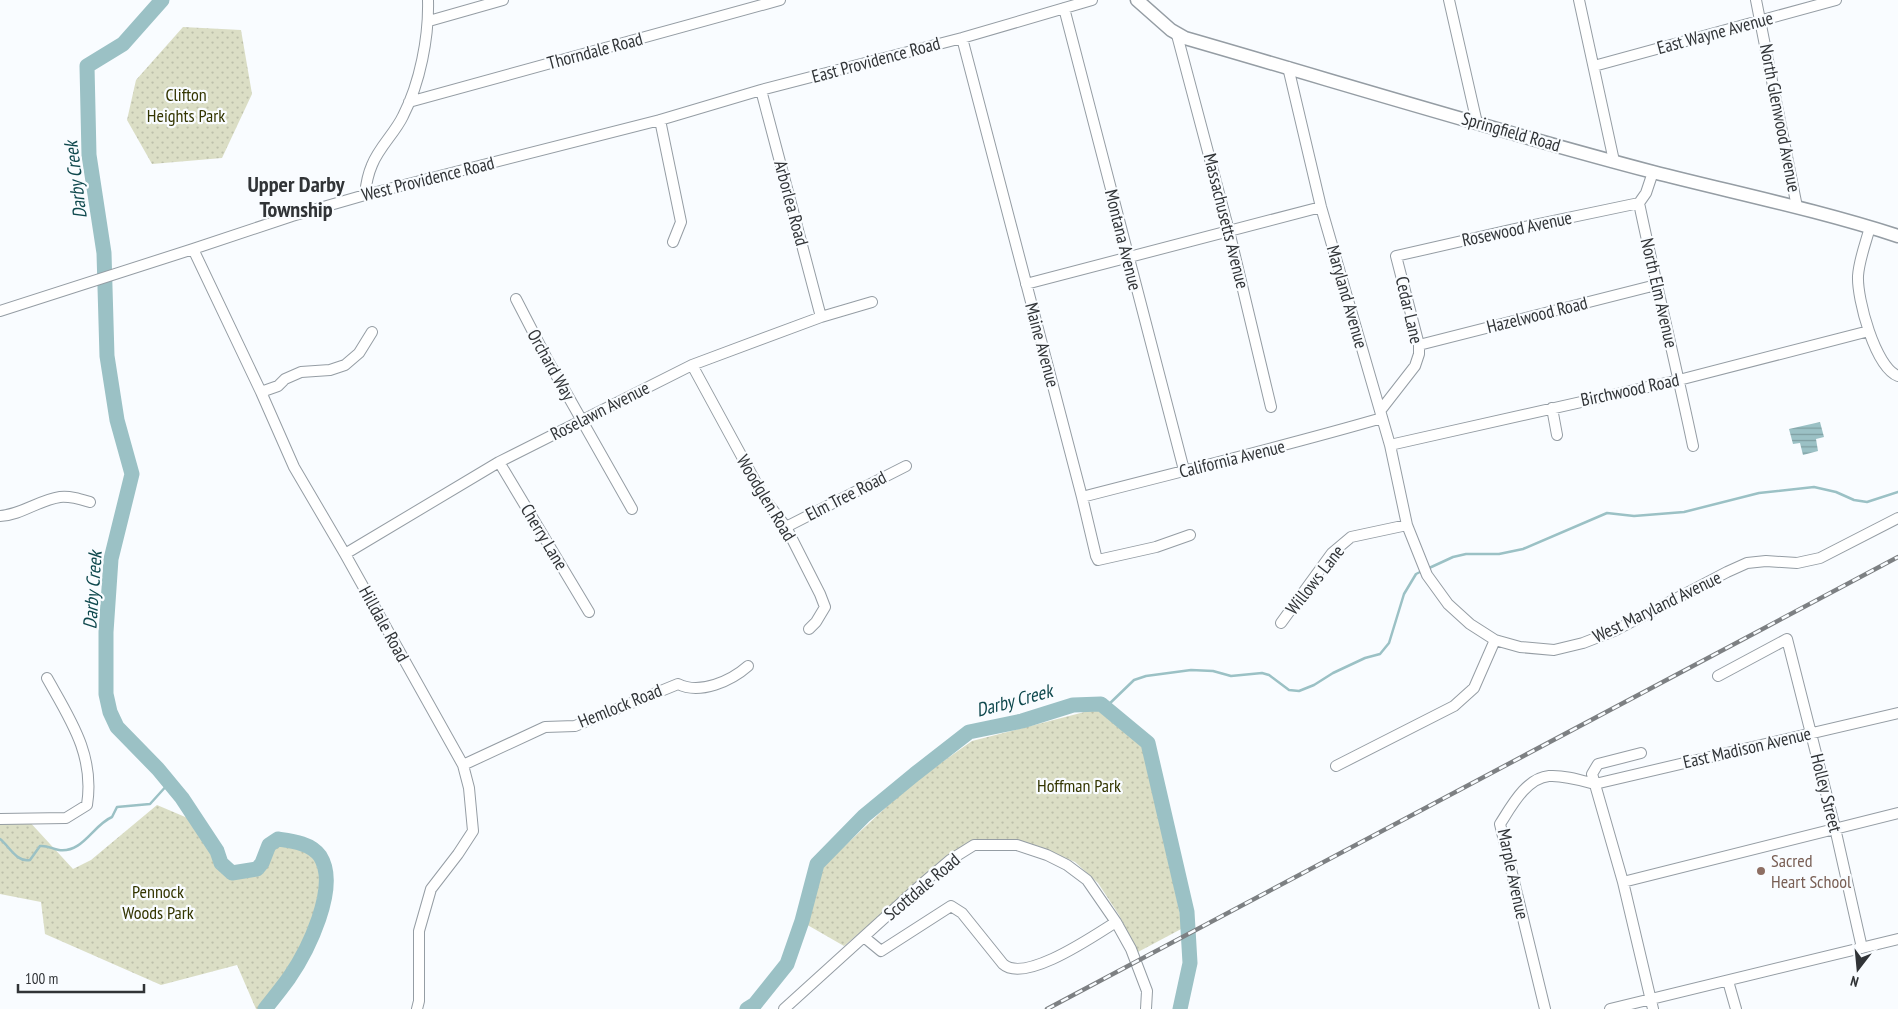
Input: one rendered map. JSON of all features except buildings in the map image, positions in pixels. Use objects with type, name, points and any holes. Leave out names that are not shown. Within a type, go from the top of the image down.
[{"type":"main road","name":"Springfield Road","points":[[1137,0],[1177,35],[1477,123],[1653,172],[1797,207],[1898,236]]},
{"type":"street","points":[[365,194],[372,163],[395,131],[409,102],[421,62],[429,21],[428,0]]},
{"type":"street","points":[[429,21],[503,0]]},
{"type":"street","name":"Thorndale Road","points":[[409,102],[780,0]]},
{"type":"street","name":"East Providence Road","points":[[660,120],[762,90],[962,38],[1092,0]]},
{"type":"street","points":[[1450,0],[1477,123]]},
{"type":"street","points":[[1579,0],[1614,160]]},
{"type":"street","name":"North Glenwood Avenue","points":[[1756,0],[1797,207]]},
{"type":"street","name":"East Wayne Avenue","points":[[1594,66],[1836,0]]},
{"type":"street","name":"Montana Avenue","points":[[1064,8],[1184,470]]},
{"type":"street","name":"Massachusetts Avenue","points":[[1177,35],[1229,231],[1271,407]]},
{"type":"street","name":"Maine Avenue","points":[[962,38],[1096,556],[1098,560],[1156,547],[1190,535]]},
{"type":"street","name":"Maryland Avenue","points":[[1288,67],[1321,207],[1390,445],[1407,526]]},
{"type":"street","name":"Arborlea Road","points":[[762,90],[821,317]]},
{"type":"street","points":[[660,120],[681,222],[673,242]]},
{"type":"street","name":"West Providence Road","points":[[0,311],[365,194],[660,120]]},
{"type":"street","points":[[1639,203],[1646,194],[1653,172]]},
{"type":"street","name":"Rosewood Avenue","points":[[1396,256],[1639,203]]},
{"type":"street","name":"North Elm Avenue","points":[[1639,203],[1693,446]]},
{"type":"street","points":[[1026,284],[1321,207]]},
{"type":"street","points":[[1870,227],[1858,274],[1858,293],[1869,331],[1880,359],[1892,374],[1898,376]]},
{"type":"street","name":"Hilldale Road","points":[[193,249],[261,392],[294,467],[463,765],[469,788],[473,831],[431,889],[419,931],[419,1001],[417,1009]]},
{"type":"street","name":"Cedar Lane","points":[[1381,414],[1415,366],[1419,354],[1419,345],[1396,256]]},
{"type":"street","name":"Hazelwood Road","points":[[1419,345],[1656,285]]},
{"type":"street","name":"Orchard Way","points":[[516,299],[547,359],[632,509]]},
{"type":"street","name":"Roselawn Avenue","points":[[345,554],[499,462],[692,365],[821,317],[872,302]]},
{"type":"street","name":"Birchwood Road","points":[[1390,445],[1679,380],[1869,331]]},
{"type":"street","points":[[261,392],[278,386],[285,379],[300,372],[330,370],[345,365],[359,353],[372,332]]},
{"type":"street","name":"Woodglen Road","points":[[692,365],[766,501],[786,527],[820,594],[825,607],[816,622],[809,629]]},
{"type":"street","points":[[1552,408],[1557,435]]},
{"type":"street","name":"California Avenue","points":[[1082,497],[1281,447],[1381,414]]},
{"type":"street","name":"Cherry Lane","points":[[499,462],[589,612]]},
{"type":"street","name":"Elm Tree Road","points":[[786,527],[906,466]]},
{"type":"street","points":[[0,516],[15,513],[59,497],[75,497],[90,502]]},
{"type":"street","name":"West Maryland Avenue","points":[[1407,526],[1427,575],[1448,604],[1470,624],[1495,640],[1520,647],[1554,650],[1583,643],[1614,631],[1747,563],[1766,561],[1797,563],[1820,558],[1898,518]]},
{"type":"street","name":"Willows Lane","points":[[1281,623],[1332,553],[1351,536],[1407,526]]},
{"type":"street","name":"Holley Street","points":[[1718,676],[1787,639],[1835,828],[1862,948]]},
{"type":"street","points":[[1336,766],[1454,706],[1474,688],[1495,640]]},
{"type":"street","name":"Hemlock Road","points":[[463,765],[545,727],[574,726],[678,684],[686,688],[709,686],[741,672],[748,666]]},
{"type":"street","points":[[0,819],[66,818],[87,805],[90,788],[84,751],[76,730],[46,678]]},
{"type":"street","name":"East Madison Avenue","points":[[1595,784],[1898,713]]},
{"type":"street","points":[[1641,753],[1598,764],[1592,774],[1623,882],[1652,1004]]},
{"type":"street","name":"Marple Avenue","points":[[1545,1009],[1500,824],[1514,802],[1526,788],[1536,781],[1548,776],[1570,778],[1595,784]]},
{"type":"street","points":[[1623,882],[1898,813]]},
{"type":"street","name":"Scottdale Road","points":[[784,1009],[943,866],[974,845],[1017,845],[1047,855],[1067,865],[1087,880],[1116,922],[1131,949],[1147,991],[1146,1009]]},
{"type":"street","points":[[864,937],[881,950],[951,906],[962,913],[1007,968],[1021,969],[1037,965],[1069,952],[1116,922]]},
{"type":"street","points":[[1610,1009],[1652,1004],[1728,980],[1898,939]]},
{"type":"street","points":[[1728,980],[1736,1009]]},
{"type":"green space","name":"Clifton Heights Park","points":[[183,27],[241,30],[252,94],[222,158],[152,164],[127,120],[136,80]]},
{"type":"green space","name":"Hoffman Park","points":[[1096,709],[1144,748],[1183,928],[1138,952],[1119,915],[1098,883],[1075,862],[1038,846],[1018,843],[964,845],[844,946],[804,923],[822,867],[911,784],[972,741]]},
{"type":"green space","name":"Pennock Woods Park","points":[[157,805],[197,822],[217,851],[221,863],[232,872],[257,868],[262,863],[269,845],[278,839],[306,845],[320,856],[325,869],[326,884],[319,918],[296,967],[265,1009],[256,1009],[237,965],[161,985],[45,934],[41,902],[0,894],[0,819],[27,819],[73,869],[91,860]]},
{"type":"water","points":[[1820,422],[1824,437],[1816,439],[1818,451],[1803,455],[1800,443],[1793,444],[1789,429]]},
{"type":"waterway","name":"Darby Creek","points":[[162,0],[123,44],[87,66],[89,155],[104,253],[107,356],[117,420],[132,474],[111,559],[106,632],[106,694],[110,712],[117,727],[158,769],[182,798],[217,851],[221,863],[232,873],[257,869],[262,863],[269,845],[278,839],[306,845],[320,856],[325,869],[326,884],[319,919],[296,967],[265,1009]]},
{"type":"waterway","points":[[1427,569],[1453,557],[1466,554],[1499,554],[1523,549],[1607,513],[1634,516],[1684,512],[1759,493],[1814,487],[1836,492],[1854,500],[1867,502],[1898,492]]},
{"type":"waterway","points":[[1106,707],[1134,680],[1146,676],[1191,670],[1213,671],[1231,676],[1262,673],[1269,675],[1289,690],[1299,691],[1314,685],[1333,673],[1365,658],[1380,654],[1389,643],[1404,594],[1416,574],[1422,571]]},
{"type":"waterway","name":"Darby Creek","points":[[747,1009],[755,1004],[787,964],[802,921],[817,864],[864,816],[969,732],[1022,721],[1073,705],[1101,704],[1148,743],[1187,912],[1190,963],[1180,1009]]},
{"type":"waterway","points":[[0,839],[17,857],[25,860],[30,860],[40,846],[67,850],[81,843],[112,817],[117,807],[150,804],[169,783]]},
{"type":"railway","points":[[1047,1009],[1898,557]]},
{"type":"place","name":"Sacred Heart School","points":[[1761,871]]},
{"type":"district","name":"Upper Darby Township","points":[[296,196]]}]
